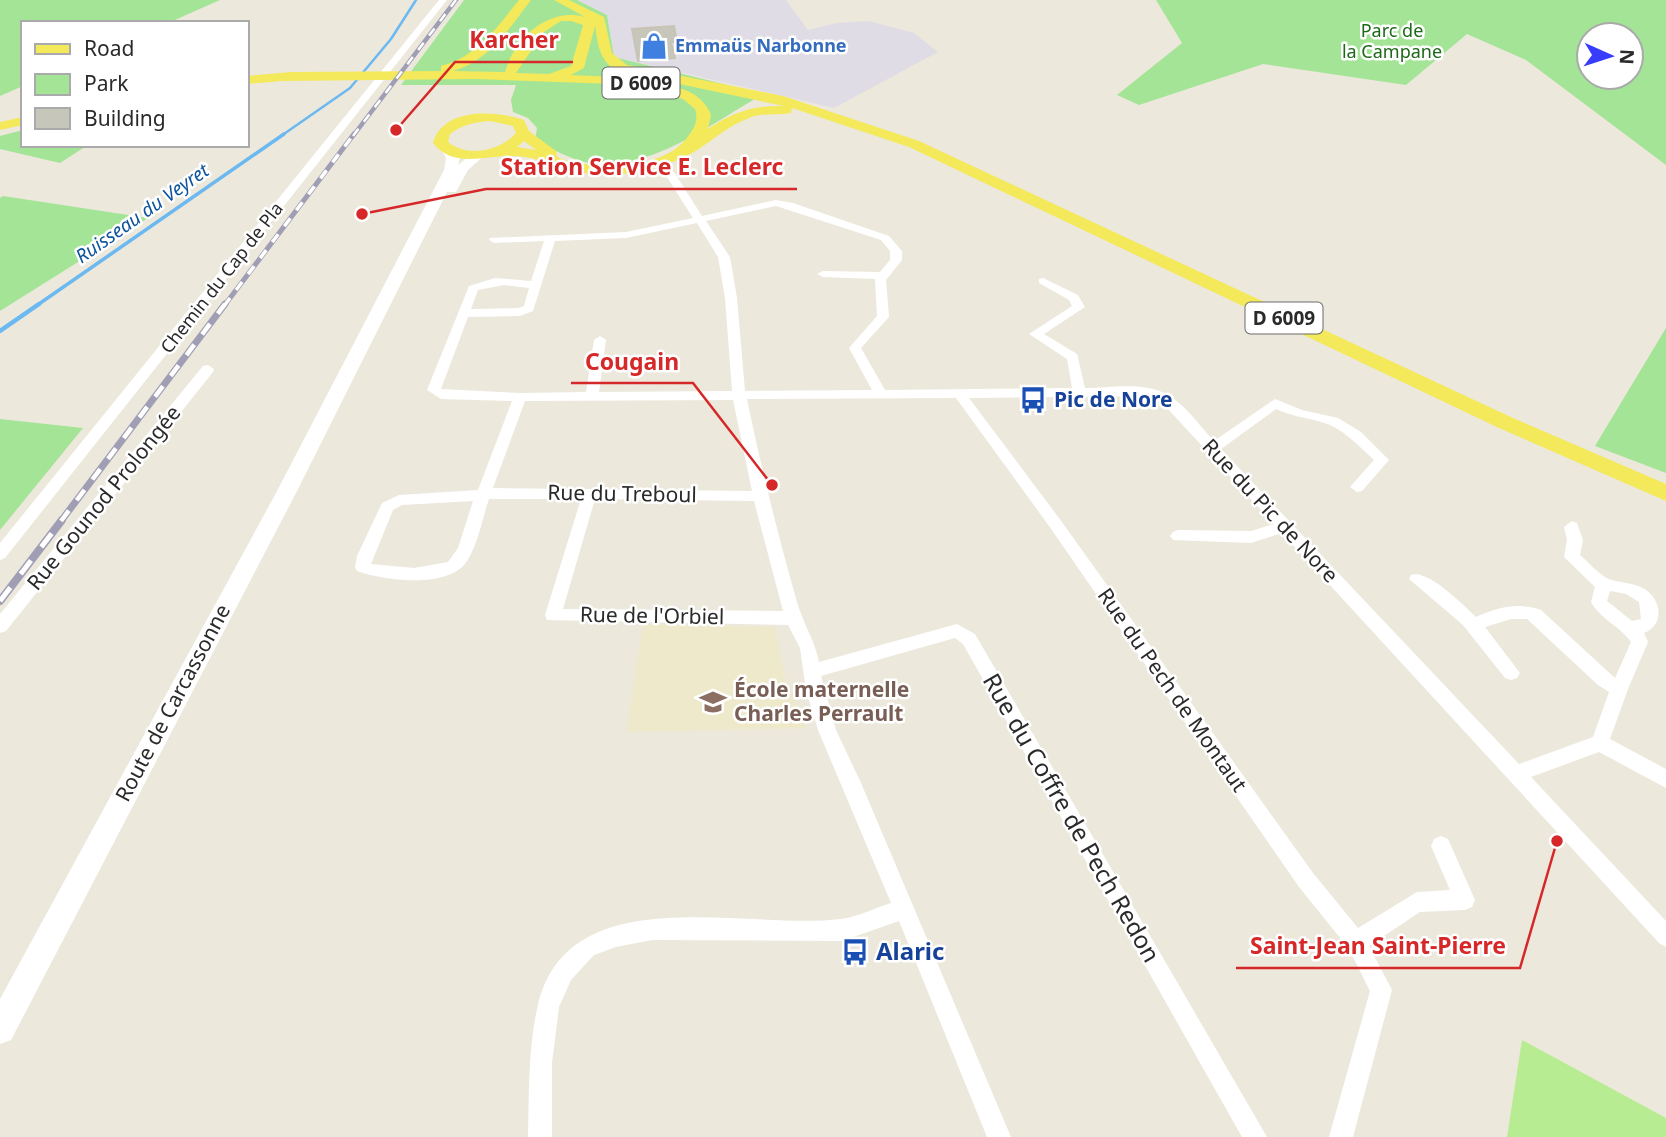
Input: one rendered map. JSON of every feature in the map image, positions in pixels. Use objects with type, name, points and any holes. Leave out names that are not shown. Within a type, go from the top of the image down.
[{"type":"main road","points":[[560,0],[600,20],[604,51],[616,66],[633,72],[778,99],[807,109]]},
{"type":"main road","points":[[534,8],[498,101],[443,132],[440,143],[448,150],[526,152],[565,166],[591,169],[640,167],[677,156],[697,145],[726,121],[742,114],[777,109],[800,112],[864,130],[971,169]]},
{"type":"main road","points":[[427,73],[456,67],[476,58],[534,8]]},
{"type":"main road","points":[[468,120],[498,101],[534,8]]},
{"type":"main road","points":[[511,71],[539,27],[563,18],[586,21],[589,25],[577,68],[554,78]]},
{"type":"main road","name":"D 6009","points":[[248,82],[275,77],[427,73],[536,77],[693,88],[807,109],[890,135],[971,169],[1506,423],[1666,493]]},
{"type":"main road","name":"D 6009","points":[[248,82],[325,75]]},
{"type":"main road","points":[[554,78],[660,89],[690,97],[701,106],[705,119],[695,139],[677,156]]},
{"type":"main road","points":[[498,101],[519,123],[523,133],[549,153],[591,169]]},
{"type":"main road","points":[[0,128],[21,123]]},
{"type":"main road","points":[[487,153],[513,144],[523,133]]},
{"type":"main road","name":"Route de Carcassonne","points":[[0,1029],[346,377],[451,170],[453,158],[448,150]]},
{"type":"main road","name":"Route de Carcassonne","points":[[346,377],[426,239],[459,174],[487,153]]},
{"type":"main road","name":"D 6009","points":[[1598,462],[1666,484]]},
{"type":"street","name":"Chemin du Cap de Pla","points":[[0,554],[443,0]]},
{"type":"street","points":[[670,174],[724,257],[732,298],[739,394],[760,496],[793,618],[808,648],[814,671],[815,690],[827,730],[999,1137]]},
{"type":"street","points":[[494,240],[626,235],[764,205],[789,205],[885,238],[896,251],[896,261],[880,280],[883,317],[855,348],[880,393]]},
{"type":"street","points":[[536,287],[528,282],[480,283],[473,288],[464,313],[520,312],[529,309],[536,287],[551,237]]},
{"type":"street","points":[[823,274],[884,276]]},
{"type":"street","points":[[1043,281],[1074,298],[1079,307],[1035,334],[1073,357],[1079,393]]},
{"type":"street","name":"Rue du Pic de Nore","points":[[464,313],[434,390],[441,395],[520,397],[1142,392],[1158,395],[1173,406],[1666,936]]},
{"type":"street","points":[[592,395],[600,340]]},
{"type":"street","name":"Rue Gounod Prolongée","points":[[0,626],[208,369]]},
{"type":"street","name":"Rue du Pech de Montaut","points":[[959,393],[1054,522],[1306,880],[1356,942],[1381,990],[1341,1137]]},
{"type":"street","points":[[483,495],[520,397]]},
{"type":"street","points":[[1212,449],[1275,402],[1299,414],[1333,421],[1356,435],[1382,460],[1357,487]]},
{"type":"street","name":"Rue du Treboul","points":[[483,495],[460,561],[450,569],[436,572],[372,572],[363,567],[365,555],[387,507],[399,499],[483,495],[590,493],[760,496]]},
{"type":"street","name":"Rue de l'Orbiel","points":[[590,493],[553,615],[793,618]]},
{"type":"street","points":[[1178,536],[1251,537],[1284,527]]},
{"type":"street","points":[[1572,527],[1575,540],[1572,557],[1604,585],[1625,586],[1658,605],[1649,622],[1642,627],[1633,627],[1612,617],[1598,602],[1604,585]]},
{"type":"street","points":[[1417,579],[1436,590],[1500,655],[1511,673]]},
{"type":"street","points":[[1471,626],[1515,610],[1535,615],[1604,680],[1619,689]]},
{"type":"street","points":[[1600,743],[1619,689],[1640,642],[1633,627]]},
{"type":"street","name":"Rue du Coffre de Pech Redon","points":[[814,671],[957,631],[969,639],[1255,1137]]},
{"type":"street","points":[[1516,774],[1600,743],[1666,779]]},
{"type":"street","points":[[1356,942],[1417,902],[1465,900],[1441,846]]},
{"type":"street","points":[[540,1137],[541,1063],[548,1007],[563,972],[587,947],[616,936],[652,929],[842,930],[904,909]]},
{"type":"shaded area","points":[[577,0],[786,0],[808,30],[836,23],[869,21],[914,33],[938,52],[834,108],[614,57],[607,15]]},
{"type":"shaded area","name":"École maternelle Charles Perrault","points":[[643,624],[775,627],[785,677],[806,728],[626,732]]},
{"type":"green space","points":[[0,0],[220,0],[173,21],[21,21],[21,87],[0,96]]},
{"type":"green space","points":[[464,0],[577,0],[607,15],[614,57],[764,94],[701,131],[656,153],[633,161],[609,164],[585,162],[535,141],[537,128],[528,118],[513,112],[511,100],[516,85],[401,85]]},
{"type":"green space","name":"Parc de la Campane","points":[[1156,0],[1666,0],[1666,165],[1526,60],[1467,34],[1406,85],[1263,64],[1139,105],[1117,95],[1182,43]]},
{"type":"green space","points":[[21,131],[21,147],[85,147],[60,163],[0,149],[0,136]]},
{"type":"green space","points":[[3,196],[148,218],[0,311],[0,198]]},
{"type":"green space","points":[[1666,328],[1666,473],[1595,446]]},
{"type":"green space","points":[[0,419],[83,428],[0,530]]},
{"type":"green space","points":[[1522,1040],[1666,1118],[1666,1137],[1507,1137]]},
{"type":"building","name":"Emmaüs Narbonne","points":[[674,26],[677,42],[671,42],[675,58],[638,61],[632,29]]},
{"type":"waterway","name":"Ruisseau du Veyret","points":[[281,136],[350,88],[391,39],[416,0]]},
{"type":"waterway","name":"Ruisseau du Veyret","points":[[36,306],[284,134]]},
{"type":"waterway","name":"Ruisseau du Veyret","points":[[0,331],[39,304]]},
{"type":"railway","points":[[353,136],[456,0]]},
{"type":"railway","points":[[224,306],[354,134]]},
{"type":"railway","points":[[61,521],[225,304]]},
{"type":"railway","points":[[0,601],[62,520]]},
{"type":"place","name":"Emmaüs Narbonne","points":[[654,46]]},
{"type":"place","name":"Karcher","points":[[396,130]]},
{"type":"place","name":"Station Service E. Leclerc","points":[[362,214]]},
{"type":"place","name":"Pic de Nore","points":[[1033,400]]},
{"type":"place","name":"Cougain","points":[[772,485]]},
{"type":"place","name":"École maternelle Charles Perrault","points":[[713,702]]},
{"type":"place","name":"Saint-Jean Saint-Pierre","points":[[1557,841]]},
{"type":"place","name":"Alaric","points":[[855,952]]}]
